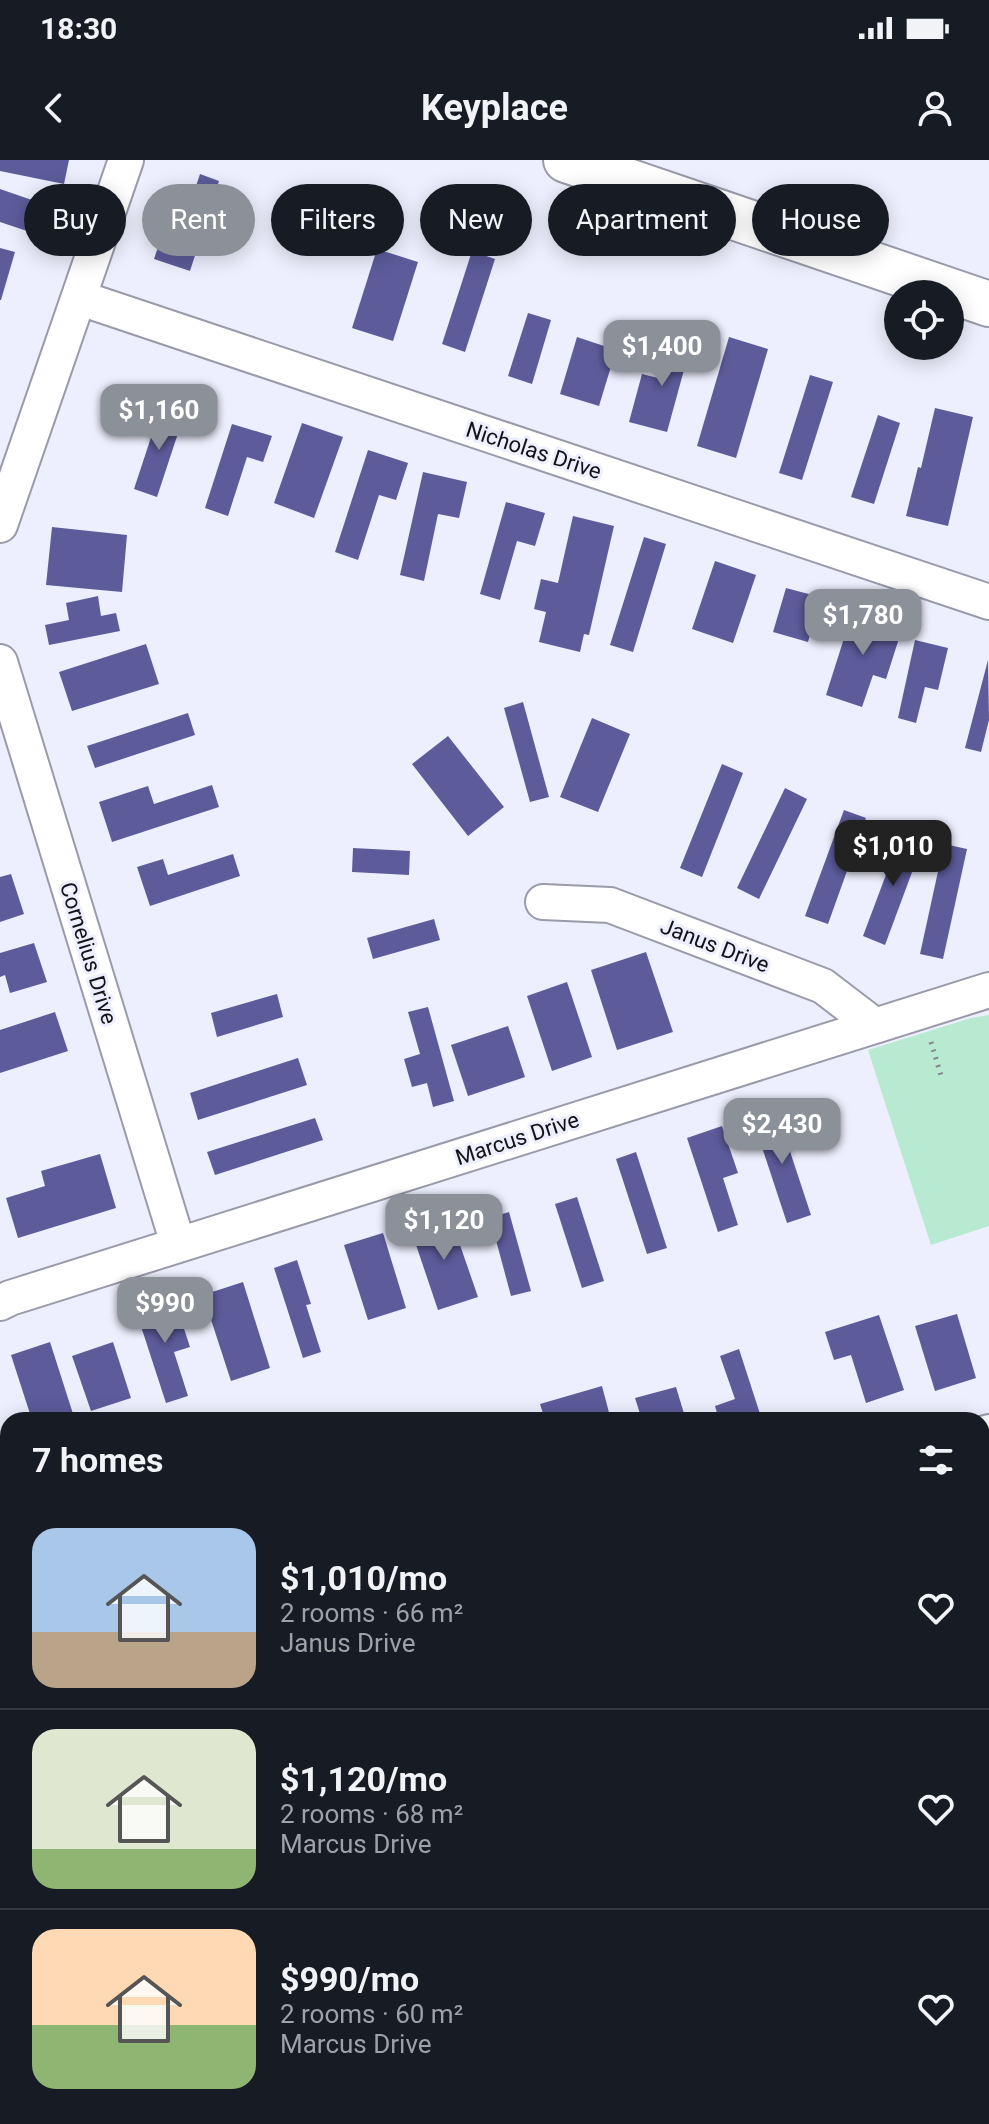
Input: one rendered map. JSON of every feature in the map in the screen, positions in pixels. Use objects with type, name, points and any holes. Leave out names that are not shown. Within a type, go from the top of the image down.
[{"type":"main road","points":[[566,160],[989,304]]},
{"type":"street","points":[[0,525],[126,160]]},
{"type":"street","name":"Nicholas Drive","points":[[80,298],[989,602]]},
{"type":"street","name":"Cornelius Drive","points":[[0,662],[178,1244]]},
{"type":"street","name":"Janus Drive","points":[[543,902],[610,905],[823,986],[874,1025]]},
{"type":"street","name":"Marcus Drive","points":[[0,1303],[178,1244],[989,990]]},
{"type":"green space","points":[[989,1015],[989,1226],[931,1245],[868,1050]]},
{"type":"building","points":[[0,160],[69,160],[64,184],[0,171]]},
{"type":"building","points":[[200,174],[219,181],[218,184],[197,184]]},
{"type":"building","points":[[0,189],[24,197],[24,230],[0,222]]},
{"type":"building","points":[[0,248],[15,252],[1,300],[0,300]]},
{"type":"building","points":[[155,256],[195,256],[190,271],[154,259]]},
{"type":"building","points":[[375,256],[399,256],[418,262],[393,341],[352,328]]},
{"type":"building","points":[[470,256],[495,259],[465,352],[442,344]]},
{"type":"building","points":[[528,313],[551,320],[532,384],[508,376]]},
{"type":"building","points":[[674,332],[693,337],[667,432],[629,422],[642,374],[662,379]]},
{"type":"building","points":[[577,337],[616,350],[599,406],[560,394]]},
{"type":"building","points":[[729,337],[768,349],[736,458],[697,446]]},
{"type":"building","points":[[810,375],[833,382],[802,480],[779,473]]},
{"type":"building","points":[[161,407],[184,415],[157,497],[134,489]]},
{"type":"building","points":[[935,408],[973,417],[948,526],[906,516]]},
{"type":"building","points":[[878,415],[900,423],[874,504],[851,497]]},
{"type":"building","points":[[302,423],[343,437],[314,518],[274,503]]},
{"type":"building","points":[[232,424],[272,436],[263,462],[247,457],[228,516],[205,508]]},
{"type":"building","points":[[368,450],[408,463],[396,500],[379,495],[358,560],[335,552]]},
{"type":"building","points":[[423,472],[467,482],[459,518],[438,514],[424,581],[400,575]]},
{"type":"building","points":[[506,502],[545,513],[535,546],[517,541],[500,600],[480,594]]},
{"type":"building","points":[[573,516],[614,526],[589,635],[584,634],[580,652],[539,642],[546,612],[534,609],[541,579],[558,583]]},
{"type":"building","points":[[52,527],[127,535],[122,592],[46,585]]},
{"type":"building","points":[[644,537],[666,544],[633,652],[610,645]]},
{"type":"building","points":[[715,561],[756,575],[733,643],[692,629]]},
{"type":"building","points":[[786,588],[820,597],[808,642],[773,632]]},
{"type":"building","points":[[98,596],[101,616],[116,613],[120,631],[49,645],[45,625],[69,620],[66,603]]},
{"type":"building","points":[[853,610],[903,626],[886,679],[873,675],[862,707],[826,695]]},
{"type":"building","points":[[915,640],[948,648],[938,690],[925,687],[916,723],[898,718]]},
{"type":"building","points":[[146,644],[159,684],[72,711],[59,672]]},
{"type":"building","points":[[988,660],[989,720],[981,752],[965,748]]},
{"type":"building","points":[[523,702],[549,797],[530,802],[504,708]]},
{"type":"building","points":[[188,713],[195,735],[95,768],[87,746]]},
{"type":"building","points":[[592,718],[630,734],[598,812],[560,797]]},
{"type":"building","points":[[448,736],[504,807],[468,836],[412,764]]},
{"type":"building","points":[[722,764],[743,773],[702,877],[680,868]]},
{"type":"building","points":[[212,785],[219,807],[112,842],[99,802],[148,786],[154,804]]},
{"type":"building","points":[[785,788],[807,799],[759,899],[737,888]]},
{"type":"building","points":[[844,810],[866,818],[828,924],[805,916]]},
{"type":"building","points":[[902,832],[924,840],[885,945],[863,936]]},
{"type":"building","points":[[944,844],[967,849],[943,959],[920,954]]},
{"type":"building","points":[[353,848],[410,851],[409,875],[352,872]]},
{"type":"building","points":[[233,854],[240,876],[150,906],[137,867],[163,859],[168,875]]},
{"type":"building","points":[[11,874],[24,914],[0,922],[0,877]]},
{"type":"building","points":[[434,919],[440,940],[373,959],[367,938]]},
{"type":"building","points":[[34,943],[47,982],[10,993],[5,975],[0,977],[0,953]]},
{"type":"building","points":[[646,952],[673,1032],[617,1050],[591,970]]},
{"type":"building","points":[[567,982],[592,1057],[552,1071],[527,996]]},
{"type":"building","points":[[277,994],[283,1017],[217,1037],[211,1013]]},
{"type":"building","points":[[428,1007],[454,1101],[433,1107],[427,1083],[412,1087],[404,1059],[420,1054],[408,1012]]},
{"type":"building","points":[[55,1012],[68,1051],[0,1073],[0,1030]]},
{"type":"building","points":[[508,1026],[525,1077],[468,1096],[451,1045]]},
{"type":"building","points":[[298,1058],[307,1085],[198,1120],[190,1093]]},
{"type":"building","points":[[776,1109],[811,1215],[787,1223],[752,1117]]},
{"type":"building","points":[[315,1118],[323,1140],[215,1175],[207,1152]]},
{"type":"building","points":[[722,1126],[738,1173],[723,1178],[738,1225],[718,1232],[687,1138]]},
{"type":"building","points":[[636,1152],[667,1248],[647,1254],[616,1159]]},
{"type":"building","points":[[100,1154],[116,1208],[18,1238],[6,1198],[45,1186],[41,1171]]},
{"type":"building","points":[[577,1197],[604,1281],[582,1288],[555,1204]]},
{"type":"building","points":[[509,1212],[531,1291],[511,1296],[490,1218]]},
{"type":"building","points":[[449,1213],[478,1297],[438,1310],[410,1227]]},
{"type":"building","points":[[383,1233],[406,1308],[368,1320],[344,1245]]},
{"type":"building","points":[[297,1260],[311,1304],[306,1305],[321,1352],[303,1358],[274,1268]]},
{"type":"building","points":[[243,1282],[270,1368],[231,1381],[203,1295]]},
{"type":"building","points":[[174,1298],[190,1347],[174,1352],[188,1396],[166,1403],[136,1311]]},
{"type":"building","points":[[957,1314],[976,1378],[935,1391],[915,1326]]},
{"type":"building","points":[[879,1315],[904,1390],[866,1403],[851,1355],[834,1360],[825,1332]]},
{"type":"building","points":[[50,1342],[72,1412],[29,1412],[11,1355]]},
{"type":"building","points":[[113,1342],[131,1398],[91,1411],[72,1356]]},
{"type":"building","points":[[739,1349],[759,1412],[717,1412],[715,1406],[735,1399],[720,1356]]},
{"type":"building","points":[[602,1386],[609,1412],[542,1412],[540,1404]]},
{"type":"building","points":[[676,1387],[684,1412],[639,1412],[635,1398]]}]
